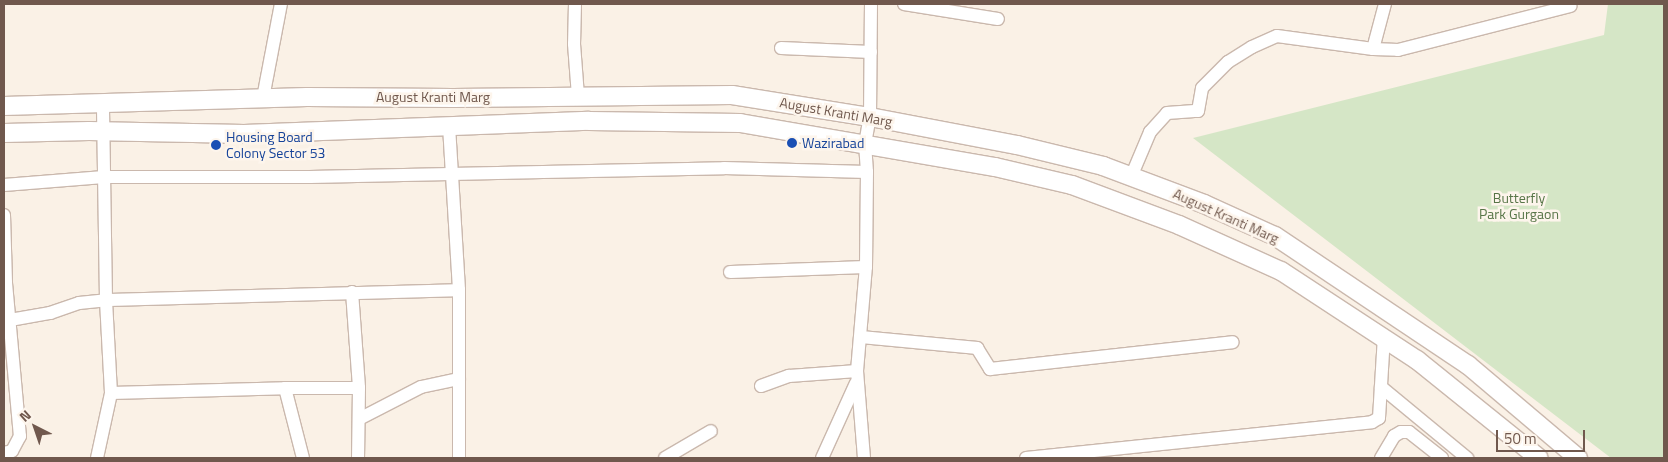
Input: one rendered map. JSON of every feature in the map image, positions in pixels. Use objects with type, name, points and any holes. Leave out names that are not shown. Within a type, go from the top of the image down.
[{"type":"main road","name":"August Kranti Marg","points":[[4,106],[264,98],[732,95],[870,117],[1017,145],[1103,166],[1204,204],[1276,236],[1468,365],[1578,458]]},
{"type":"main road","name":"August Kranti Marg","points":[[4,133],[104,131],[244,134],[589,121],[740,123],[995,166],[1072,185],[1165,220],[1282,272],[1417,360],[1536,457]]},
{"type":"street","points":[[264,98],[281,4]]},
{"type":"street","points":[[575,4],[574,44],[578,96]]},
{"type":"street","points":[[864,458],[857,377],[866,267],[867,172],[865,144],[870,117],[871,4]]},
{"type":"street","points":[[904,4],[998,19]]},
{"type":"street","points":[[1373,49],[1385,4]]},
{"type":"street","points":[[1131,177],[1150,132],[1167,113],[1198,111],[1202,88],[1228,62],[1252,47],[1277,36],[1373,49],[1398,50],[1570,6]]},
{"type":"street","points":[[781,48],[871,52]]},
{"type":"street","points":[[97,458],[111,393],[106,300],[103,103]]},
{"type":"street","points":[[449,126],[459,290],[459,458]]},
{"type":"street","points":[[4,186],[104,177],[310,177],[724,168],[867,172]]},
{"type":"street","points":[[4,215],[5,283],[10,320],[8,348],[20,436],[12,451],[4,453]]},
{"type":"street","points":[[730,272],[866,267]]},
{"type":"street","points":[[10,320],[50,313],[79,303],[106,300],[459,290]]},
{"type":"street","points":[[352,292],[359,388],[358,458]]},
{"type":"street","points":[[861,337],[976,348],[990,369],[1232,342]]},
{"type":"street","points":[[1026,458],[1372,422],[1380,418],[1384,337]]},
{"type":"street","points":[[761,386],[789,376],[857,377]]},
{"type":"street","points":[[822,458],[857,377]]},
{"type":"street","points":[[359,419],[421,387],[459,379]]},
{"type":"street","points":[[1381,387],[1467,458]]},
{"type":"street","points":[[285,388],[303,458]]},
{"type":"street","points":[[111,393],[359,388]]},
{"type":"street","points":[[665,458],[711,431]]},
{"type":"street","points":[[1381,458],[1394,436],[1400,432],[1410,432],[1442,458]]},
{"type":"green space","name":"Butterfly Park Gurgaon","points":[[1608,4],[1664,4],[1664,458],[1611,458],[1193,138],[1604,35]]},
{"type":"place","name":"Wazirabad","points":[[792,143]]},
{"type":"place","name":"Housing Board Colony Sector 53","points":[[216,145]]}]
